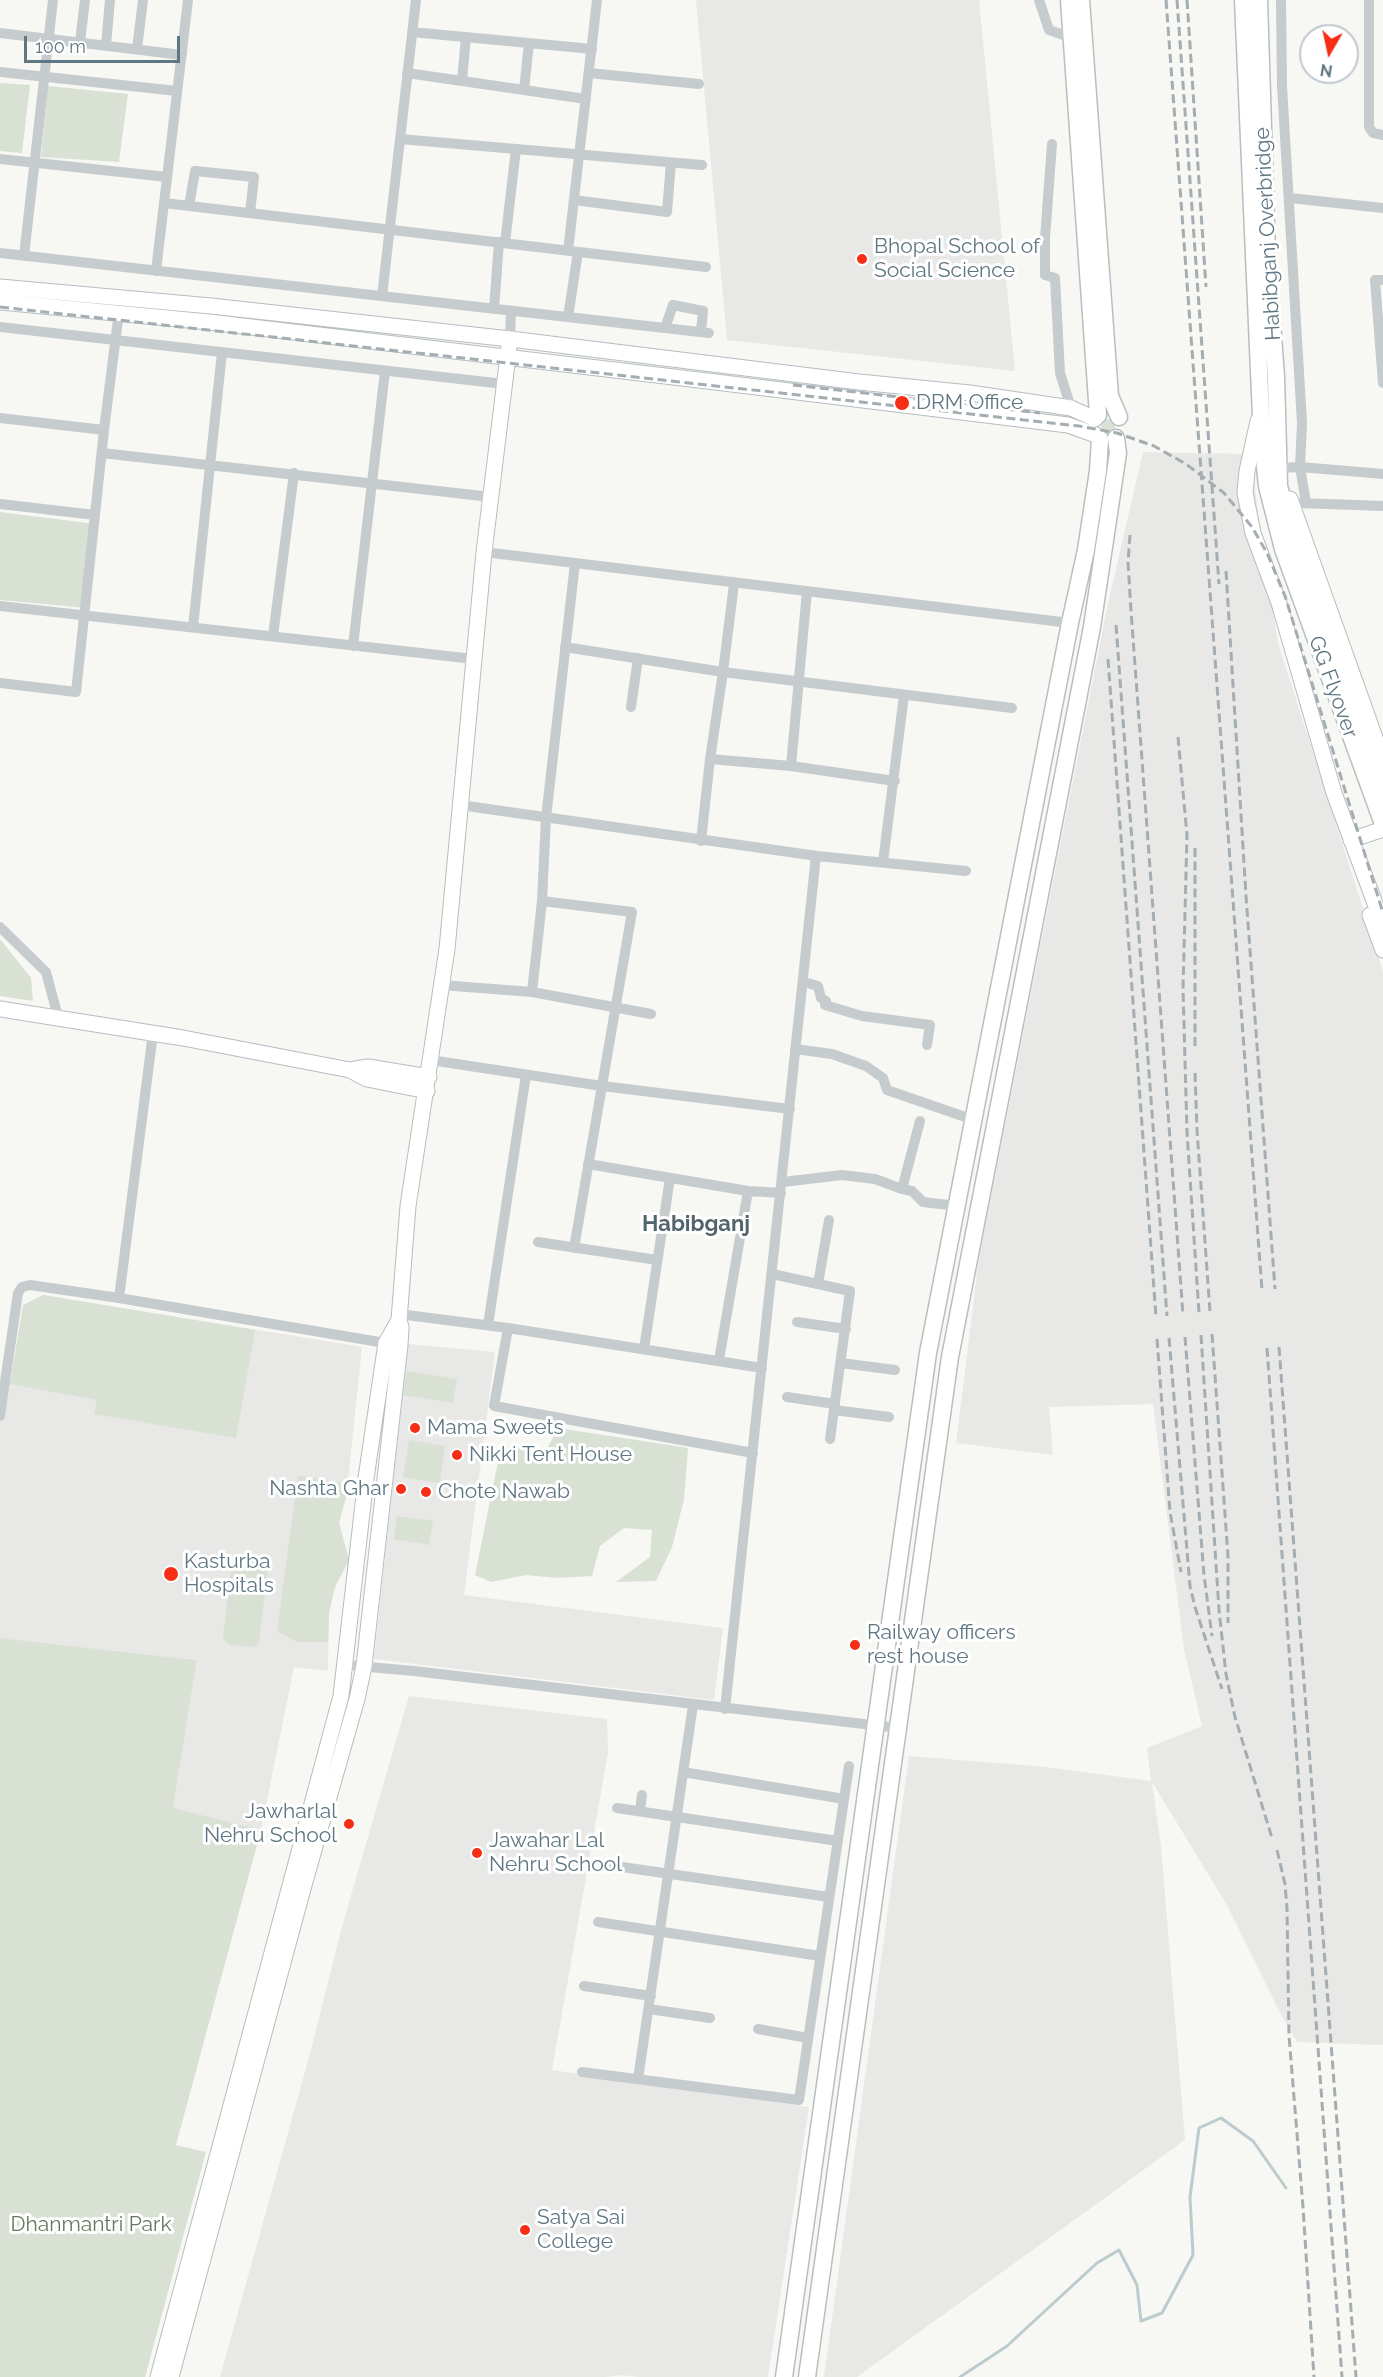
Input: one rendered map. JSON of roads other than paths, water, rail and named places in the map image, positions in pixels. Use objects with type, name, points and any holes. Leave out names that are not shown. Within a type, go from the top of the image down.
[{"type":"main road","points":[[784,2377],[928,1353],[1086,550],[1098,471],[1101,429],[1069,0]]},
{"type":"main road","points":[[0,302],[119,312],[1122,430],[1110,396],[1081,0]]},
{"type":"main road","name":"Habibganj Overbridge","points":[[1244,0],[1276,377],[1279,486]]},
{"type":"main road","name":"Habibganj Overbridge","points":[[1259,0],[1257,174],[1263,453]]},
{"type":"main road","points":[[0,286],[510,339],[859,382],[970,393],[1071,408],[1101,429],[1118,453],[1092,627],[950,1357],[807,2377]]},
{"type":"main road","points":[[158,2377],[191,2278],[232,2126],[338,1708],[346,1665],[365,1488],[399,1317],[408,1206],[447,949],[484,552],[510,339]]},
{"type":"main road","points":[[1261,410],[1247,471],[1245,493],[1253,533],[1279,603],[1334,793],[1383,925]]},
{"type":"main road","name":"GG Flyover","points":[[1263,453],[1270,503],[1283,549],[1383,824]]},
{"type":"main road","points":[[1279,486],[1299,503],[1383,760]]},
{"type":"main road","name":"GG Flyover","points":[[1279,486],[1290,531],[1383,792]]},
{"type":"main road","points":[[1351,840],[1383,829]]},
{"type":"main road","points":[[1351,840],[1350,861],[1383,950]]},
{"type":"main road","points":[[1025,856],[1047,861]]},
{"type":"main road","points":[[0,1009],[153,1033],[350,1070],[368,1068],[428,1084]]},
{"type":"main road","points":[[232,2126],[304,1885],[357,1699],[364,1666],[382,1491],[393,1344]]},
{"type":"main road","points":[[365,1488],[382,1491]]},
{"type":"main road","points":[[171,2377],[191,2278]]},
{"type":"street","points":[[24,256],[53,0]]},
{"type":"street","points":[[80,42],[85,0]]},
{"type":"street","points":[[106,45],[110,0]]},
{"type":"street","points":[[137,49],[143,0]]},
{"type":"street","points":[[156,271],[188,0]]},
{"type":"street","points":[[382,296],[416,0]]},
{"type":"street","points":[[568,317],[574,200],[597,0]]},
{"type":"street","points":[[1039,0],[1049,30],[1072,38]]},
{"type":"street","points":[[1281,0],[1282,86],[1302,423],[1299,503],[1383,506]]},
{"type":"street","points":[[1369,0],[1369,127],[1373,133],[1383,135]]},
{"type":"street","points":[[412,32],[592,49]]},
{"type":"street","points":[[0,33],[182,54]]},
{"type":"street","points":[[462,81],[466,37]]},
{"type":"street","points":[[524,90],[529,43]]},
{"type":"street","points":[[0,72],[177,92]]},
{"type":"street","points":[[589,72],[699,84]]},
{"type":"street","points":[[407,73],[586,99]]},
{"type":"street","points":[[400,139],[702,165]]},
{"type":"street","points":[[1052,144],[1044,238],[1045,275],[1055,278],[1060,373],[1071,408]]},
{"type":"street","points":[[494,309],[516,149]]},
{"type":"street","points":[[0,159],[167,177]]},
{"type":"street","points":[[574,200],[667,212],[671,162]]},
{"type":"street","points":[[189,206],[195,171],[254,177],[250,213]]},
{"type":"street","points":[[1290,198],[1383,208]]},
{"type":"street","points":[[164,203],[706,267]]},
{"type":"street","points":[[0,253],[705,333],[703,311],[673,305],[665,328]]},
{"type":"street","points":[[1383,280],[1375,280],[1383,383]]},
{"type":"street","points":[[510,339],[512,311]]},
{"type":"street","points":[[0,683],[76,692],[114,340],[119,312]]},
{"type":"street","points":[[0,327],[504,384]]},
{"type":"street","points":[[194,627],[222,352]]},
{"type":"street","points":[[354,646],[385,371]]},
{"type":"street","points":[[0,418],[104,430]]},
{"type":"street","points":[[102,453],[491,497]]},
{"type":"street","points":[[1278,468],[1300,467],[1383,474]]},
{"type":"street","points":[[273,636],[294,473]]},
{"type":"street","points":[[0,504],[95,515]]},
{"type":"street","points":[[484,552],[1070,623]]},
{"type":"street","points":[[532,992],[542,901],[546,819],[575,563]]},
{"type":"street","points":[[694,840],[710,759],[734,584]]},
{"type":"street","points":[[791,766],[807,591]]},
{"type":"street","points":[[0,606],[474,659]]},
{"type":"street","points":[[565,647],[723,672],[1012,708]]},
{"type":"street","points":[[631,707],[638,658]]},
{"type":"street","points":[[883,862],[895,781],[904,695]]},
{"type":"street","points":[[710,759],[791,766],[895,781]]},
{"type":"street","points":[[460,805],[816,856],[966,871]]},
{"type":"street","points":[[725,1709],[816,856]]},
{"type":"street","points":[[542,901],[632,912],[574,1248]]},
{"type":"street","points":[[0,927],[46,972],[58,1017]]},
{"type":"street","points":[[804,982],[818,986],[821,998],[826,1001],[825,1005],[862,1016],[930,1025],[927,1045]]},
{"type":"street","points":[[441,985],[532,992],[651,1014]]},
{"type":"street","points":[[119,1298],[153,1033]]},
{"type":"street","points":[[795,1049],[832,1054],[866,1066],[882,1078],[887,1090],[974,1119]]},
{"type":"street","points":[[430,1060],[603,1086],[790,1109]]},
{"type":"street","points":[[488,1325],[526,1075]]},
{"type":"street","points":[[902,1189],[920,1121]]},
{"type":"street","points":[[588,1164],[748,1191],[782,1188],[842,1175],[875,1179],[912,1191],[923,1202],[957,1206]]},
{"type":"street","points":[[644,1349],[670,1178]]},
{"type":"street","points":[[719,1360],[748,1191]]},
{"type":"street","points":[[818,1284],[829,1220]]},
{"type":"street","points":[[538,1242],[657,1260]]},
{"type":"street","points":[[772,1274],[850,1291],[830,1440]]},
{"type":"street","points":[[0,1416],[18,1293],[22,1287],[30,1285],[393,1344]]},
{"type":"street","points":[[399,1317],[488,1325],[762,1368]]},
{"type":"street","points":[[797,1322],[846,1329]]},
{"type":"street","points":[[508,1328],[494,1406],[753,1453]]},
{"type":"street","points":[[841,1363],[895,1370]]},
{"type":"street","points":[[787,1397],[889,1417]]},
{"type":"street","points":[[346,1665],[898,1728]]},
{"type":"street","points":[[638,2079],[693,1705]]},
{"type":"street","points":[[582,2072],[799,2100],[849,1766]]},
{"type":"street","points":[[683,1772],[844,1799]]},
{"type":"street","points":[[640,1811],[642,1795]]},
{"type":"street","points":[[617,1808],[838,1841]]},
{"type":"street","points":[[608,1864],[829,1897]]},
{"type":"street","points":[[598,1922],[820,1956]]},
{"type":"street","points":[[584,1986],[651,1996]]},
{"type":"street","points":[[649,2009],[710,2018]]},
{"type":"street","points":[[758,2030],[808,2038]]},
{"type":"waterway","points":[[960,2377],[1007,2346],[1097,2263],[1119,2250],[1137,2285],[1141,2321],[1162,2313],[1193,2255],[1190,2197],[1199,2128],[1221,2118],[1253,2141],[1286,2188]]},
{"type":"railway","points":[[1166,0],[1262,1290]]},
{"type":"railway","points":[[1177,0],[1219,584]]},
{"type":"railway","points":[[1187,0],[1206,287]]},
{"type":"railway","points":[[0,307],[1079,426],[1117,433],[1154,446],[1186,464],[1224,493],[1252,527],[1267,553],[1285,596],[1383,913]]},
{"type":"railway","points":[[793,385],[1040,413]]},
{"type":"railway","points":[[1130,535],[1128,562],[1131,611],[1183,1315]]},
{"type":"railway","points":[[1226,571],[1246,896],[1275,1289]]},
{"type":"railway","points":[[1116,625],[1167,1316]]},
{"type":"railway","points":[[1108,659],[1156,1317]]},
{"type":"railway","points":[[1178,737],[1187,835],[1183,989],[1187,1132],[1199,1313]]},
{"type":"railway","points":[[1195,848],[1195,1046]]},
{"type":"railway","points":[[1195,1073],[1210,1312]]},
{"type":"railway","points":[[1212,1334],[1228,1556],[1228,1623]]},
{"type":"railway","points":[[1201,1335],[1219,1610],[1226,1674],[1235,1717],[1272,1838]]},
{"type":"railway","points":[[1185,1337],[1204,1575],[1212,1636]]},
{"type":"railway","points":[[1169,1338],[1190,1586],[1222,1689]]},
{"type":"railway","points":[[1157,1339],[1170,1512],[1181,1572]]},
{"type":"railway","points":[[1279,1347],[1356,2377]]},
{"type":"railway","points":[[1267,1348],[1342,2377]]},
{"type":"railway","points":[[1277,1850],[1285,1884],[1287,1908],[1289,2036],[1314,2377]]},
{"type":"place","name":"Bhopal School of Social Science","points":[[862,259]]},
{"type":"place","name":"DRM Office","points":[[902,403]]},
{"type":"place","name":"Mama Sweets","points":[[415,1428]]},
{"type":"place","name":"Nikki Tent House","points":[[457,1455]]},
{"type":"place","name":"Nashta Ghar","points":[[401,1489]]},
{"type":"place","name":"Chote Nawab","points":[[426,1492]]},
{"type":"place","name":"Kasturba Hospitals","points":[[171,1574]]},
{"type":"place","name":"Railway officers rest house","points":[[855,1645]]},
{"type":"place","name":"Jawharlal Nehru School","points":[[349,1824]]},
{"type":"place","name":"Jawahar Lal Nehru School","points":[[477,1853]]},
{"type":"place","name":"Satya Sai College","points":[[525,2230]]},
{"type":"district","name":"Habibganj","points":[[696,1224]]},
{"type":"park label","name":"Dhanmantri Park","points":[[91,2225]]}]
